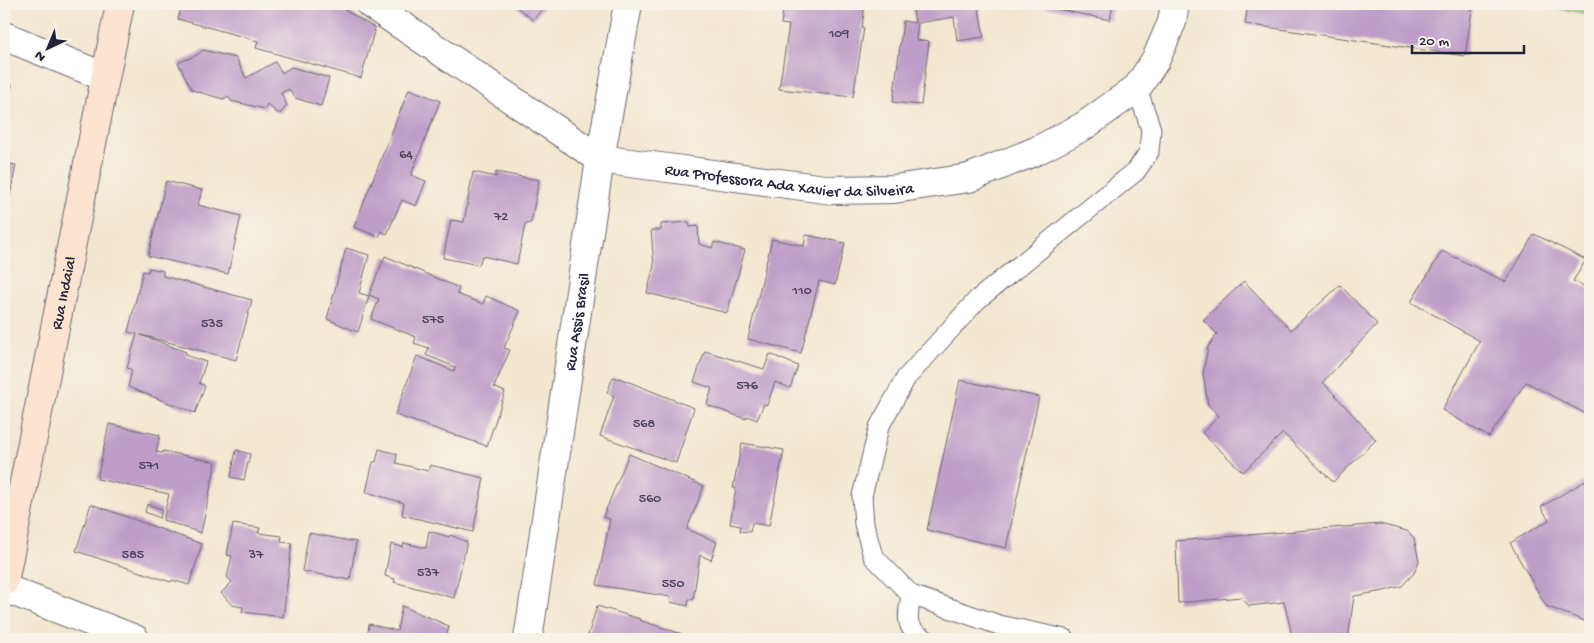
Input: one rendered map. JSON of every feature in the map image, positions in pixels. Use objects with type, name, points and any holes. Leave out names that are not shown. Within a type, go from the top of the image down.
[{"type":"street","name":"Rua Indaial","points":[[4,582],[120,4]]},
{"type":"street","name":"Rua Professora Ada Xavier da Silveira","points":[[370,4],[600,159],[832,190],[894,189],[969,178],[1036,151],[1084,126],[1137,88],[1156,59],[1172,22],[1175,4]]},
{"type":"street","name":"Rua Assis Brasil","points":[[528,639],[600,159],[628,4]]},
{"type":"street","points":[[4,36],[105,77]]},
{"type":"street","points":[[4,588],[135,639]]},
{"type":"lane","points":[[1065,639],[997,632],[911,595],[873,556],[864,524],[862,496],[879,427],[906,378],[978,300],[1136,171],[1149,152],[1151,129],[1137,88]]},
{"type":"lane","points":[[911,595],[908,618],[909,628],[924,639]]},
{"type":"green space","points":[[1526,4],[1590,4],[1590,14]]},
{"type":"building","points":[[182,4],[335,4],[375,28],[361,78],[256,48],[258,41],[178,19]]},
{"type":"building","points":[[513,4],[546,4],[533,20]]},
{"type":"building","points":[[784,4],[865,4],[862,28],[864,28],[853,97],[779,89],[789,25],[781,24]]},
{"type":"building","points":[[912,4],[978,4],[984,37],[957,41],[954,17],[918,23],[916,40],[929,41],[921,105],[893,102],[903,21],[915,23]]},
{"type":"building","points":[[1042,4],[1113,4],[1110,20],[1041,6]]},
{"type":"building","points":[[1248,4],[1473,4],[1465,56],[1245,24]]},
{"type":"building","points":[[203,50],[236,58],[246,78],[275,62],[282,73],[291,67],[329,78],[321,106],[295,98],[289,89],[281,93],[287,105],[281,113],[277,113],[267,104],[265,109],[231,101],[228,96],[223,99],[192,90],[178,63],[197,55]]},
{"type":"building","points":[[4,82],[12,85],[4,105]]},
{"type":"building","points":[[409,89],[440,101],[411,175],[426,181],[416,206],[402,200],[387,234],[381,231],[379,237],[354,227]]},
{"type":"building","points":[[4,163],[16,165],[5,221],[4,221]]},
{"type":"building","points":[[473,172],[496,177],[496,172],[539,180],[531,222],[525,225],[517,264],[482,256],[479,265],[443,258],[451,220],[464,222]]},
{"type":"building","points":[[166,181],[202,190],[198,205],[241,216],[228,274],[148,256]]},
{"type":"building","points":[[689,222],[690,227],[698,226],[699,244],[712,248],[714,242],[745,250],[727,313],[647,293],[654,266],[651,230],[661,230],[661,224]]},
{"type":"building","points":[[1534,234],[1586,260],[1573,281],[1588,288],[1590,294],[1590,407],[1586,414],[1526,382],[1489,437],[1442,410],[1480,341],[1411,302],[1442,251],[1506,282]]},
{"type":"building","points":[[806,235],[845,243],[835,285],[819,281],[801,353],[748,339],[772,239],[804,246]]},
{"type":"building","points":[[346,248],[369,255],[359,293],[369,296],[358,332],[327,319]]},
{"type":"building","points":[[385,256],[459,288],[457,294],[483,304],[486,296],[520,311],[504,348],[510,350],[494,387],[505,392],[487,446],[395,415],[417,356],[454,371],[455,367],[426,355],[429,348],[414,343],[416,337],[371,319],[379,299],[369,295]]},
{"type":"building","points":[[149,268],[163,271],[163,276],[252,300],[236,360],[141,335],[186,352],[185,355],[206,362],[199,383],[205,386],[195,413],[128,387],[132,370],[127,368],[137,334],[128,332],[143,271],[148,272]]},
{"type":"building","points":[[1244,281],[1291,330],[1340,285],[1377,324],[1323,382],[1376,440],[1333,482],[1283,433],[1243,472],[1202,433],[1219,416],[1208,405],[1203,374],[1208,347],[1217,334],[1203,320]]},
{"type":"building","points":[[705,351],[764,369],[770,354],[798,366],[790,388],[775,382],[767,405],[764,404],[757,420],[747,416],[746,419],[707,405],[712,388],[694,382]]},
{"type":"building","points":[[613,377],[694,408],[676,463],[600,436],[614,396],[607,393]]},
{"type":"building","points":[[960,380],[1039,397],[1006,548],[927,530]]},
{"type":"building","points":[[109,424],[160,435],[156,452],[162,453],[163,451],[216,462],[201,533],[163,520],[169,494],[97,479]]},
{"type":"building","points":[[742,443],[784,450],[769,526],[752,523],[750,532],[740,531],[741,526],[730,524],[736,488],[733,488]]},
{"type":"building","points":[[379,449],[397,454],[396,463],[428,471],[430,465],[484,478],[473,532],[402,515],[404,503],[366,492],[373,462],[376,462]]},
{"type":"building","points":[[236,450],[250,454],[244,480],[231,477]]},
{"type":"building","points":[[629,454],[704,486],[687,529],[717,542],[711,560],[700,555],[693,600],[689,599],[688,606],[670,602],[671,597],[597,585],[610,519],[603,517]]},
{"type":"building","points":[[1590,478],[1590,623],[1546,606],[1510,543],[1549,520],[1541,507]]},
{"type":"building","points":[[91,504],[202,544],[189,585],[172,580],[171,582],[76,551]]},
{"type":"building","points":[[147,504],[162,509],[160,518],[145,512]]},
{"type":"building","points":[[233,524],[260,528],[258,533],[282,536],[281,542],[292,543],[283,617],[242,612],[243,607],[232,605],[221,593],[232,582],[227,577],[232,556],[227,555]]},
{"type":"building","points":[[1380,524],[1407,531],[1414,538],[1419,561],[1414,573],[1402,586],[1354,596],[1348,639],[1293,639],[1284,602],[1249,606],[1241,597],[1178,603],[1176,541]]},
{"type":"building","points":[[429,531],[449,537],[450,535],[467,542],[454,598],[394,582],[395,579],[385,576],[391,544],[403,547],[404,543],[426,548]]},
{"type":"building","points":[[309,533],[356,542],[350,580],[302,571]]},
{"type":"building","points":[[402,606],[449,626],[446,639],[367,639],[369,624],[397,631]]},
{"type":"building","points":[[597,606],[682,634],[680,639],[587,639]]}]
